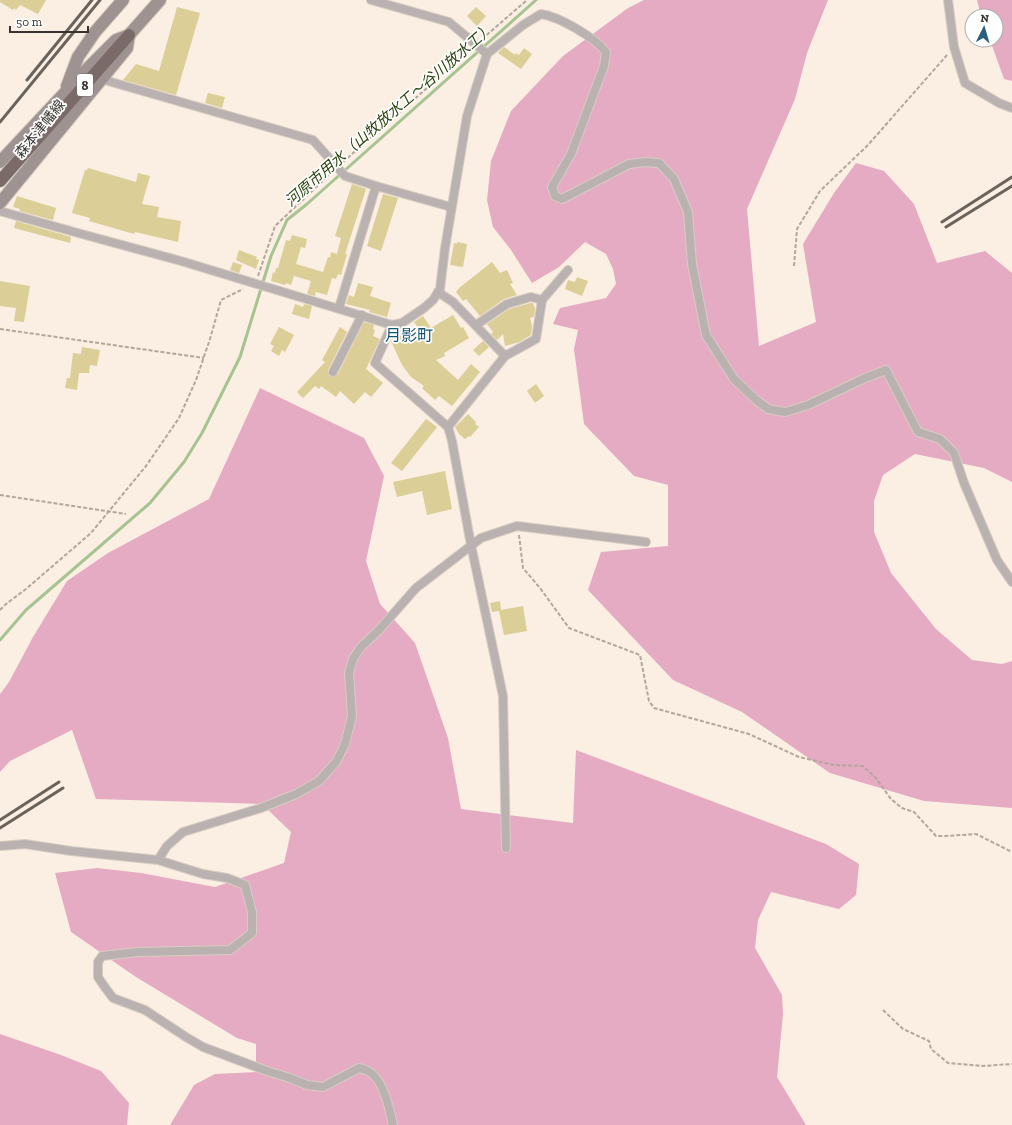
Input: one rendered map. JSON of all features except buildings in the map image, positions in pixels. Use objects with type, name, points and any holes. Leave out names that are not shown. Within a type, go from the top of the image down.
[{"type":"highway","name":"8","points":[[0,181],[129,35]]},
{"type":"main road","points":[[62,94],[78,57],[95,32],[123,0]]},
{"type":"main road","name":"森本津幡線","points":[[0,162],[62,94],[116,40],[129,35],[160,0]]},
{"type":"main road","name":"森本津幡線","points":[[0,202],[126,48],[129,35]]},
{"type":"street","points":[[371,0],[449,22],[482,49]]},
{"type":"street","points":[[948,0],[954,47],[965,83],[999,103],[1012,108]]},
{"type":"street","points":[[0,211],[261,284],[392,324],[402,323],[433,300],[440,289],[451,207],[467,116],[482,49],[541,14],[551,16],[599,43],[606,52],[604,66],[571,154],[552,187],[555,196],[562,199],[629,164],[646,162],[659,163],[674,179],[688,212],[692,264],[706,335],[734,379],[768,409],[785,412],[808,405],[865,378],[886,370],[918,432],[940,439],[954,453],[964,483],[997,560],[1012,582]]},
{"type":"street","points":[[101,79],[313,140],[345,176],[451,207]]},
{"type":"street","points":[[339,308],[376,186]]},
{"type":"street","points":[[448,427],[505,356],[536,339],[542,300],[568,270]]},
{"type":"street","points":[[438,292],[453,302],[505,356]]},
{"type":"street","points":[[476,325],[507,304],[530,297],[542,300]]},
{"type":"street","points":[[333,372],[362,315]]},
{"type":"street","points":[[392,324],[375,363],[448,427],[452,441],[470,545],[503,696],[506,848]]},
{"type":"street","points":[[158,860],[167,846],[183,832],[261,808],[296,794],[319,781],[336,762],[345,744],[352,716],[349,672],[353,659],[361,647],[378,631],[416,588],[470,545],[481,538],[518,526],[646,542]]},
{"type":"street","points":[[0,846],[25,844],[71,851],[158,860],[203,874],[227,878],[246,885],[252,912],[252,933],[230,950],[138,952],[102,956],[98,962],[98,977],[113,998],[145,1010],[203,1047],[307,1085],[323,1087],[359,1068],[369,1071],[379,1083],[388,1102],[393,1125]]},
{"type":"path","points":[[0,610],[91,533],[146,466],[179,418],[204,358],[221,300],[261,284],[275,226],[482,49],[527,0]]},
{"type":"path","points":[[794,266],[797,229],[820,191],[868,145],[954,47]]},
{"type":"path","points":[[0,329],[204,358]]},
{"type":"path","points":[[0,495],[126,514]]},
{"type":"path","points":[[518,526],[523,568],[540,588],[569,628],[640,655],[649,701],[654,708],[749,734],[799,757],[834,765],[863,766],[875,777],[891,799],[902,808],[914,812],[936,836],[976,834],[1012,852]]},
{"type":"path","points":[[883,1010],[903,1029],[929,1041],[931,1049],[948,1063],[984,1066],[1012,1064]]},
{"type":"shaded area","points":[[644,0],[828,0],[807,53],[795,99],[747,209],[759,346],[816,322],[803,244],[834,193],[856,163],[884,171],[914,204],[937,263],[985,251],[1012,273],[1012,482],[984,468],[915,454],[883,475],[874,501],[874,532],[891,573],[936,629],[972,660],[1002,664],[1012,661],[1012,808],[924,801],[830,773],[742,712],[673,680],[588,590],[601,552],[668,546],[668,485],[634,476],[584,424],[574,349],[578,330],[553,324],[560,308],[606,298],[616,284],[613,269],[606,254],[585,242],[559,267],[532,283],[511,250],[493,227],[487,200],[491,161],[511,111],[563,56],[628,8]]},
{"type":"shaded area","points":[[977,0],[1012,0],[1012,81],[1004,79],[993,48],[1004,48],[1004,8],[979,8]]},
{"type":"shaded area","points":[[260,388],[364,438],[384,476],[366,561],[380,604],[415,643],[448,738],[461,809],[573,823],[576,750],[826,844],[859,864],[856,895],[839,909],[771,892],[758,920],[755,948],[782,995],[783,1014],[777,1077],[806,1125],[170,1125],[194,1085],[215,1074],[256,1072],[256,1044],[237,1038],[136,977],[71,932],[55,873],[97,868],[141,873],[215,887],[284,863],[291,832],[262,804],[96,799],[72,730],[10,761],[0,772],[0,694],[9,682],[33,637],[67,581],[108,553],[209,499]]},
{"type":"shaded area","points":[[0,1034],[61,1055],[101,1071],[129,1103],[127,1125],[0,1125]]},
{"type":"waterway","name":"河原市用水（山牧放水工～谷川放水工）","points":[[0,640],[26,610],[150,503],[184,462],[202,433],[240,357],[271,256],[287,220],[307,204],[536,0]]},
{"type":"railway","points":[[27,80],[92,0]]},
{"type":"railway","points":[[0,122],[100,0]]},
{"type":"railway","points":[[942,222],[1012,177]]},
{"type":"railway","points":[[946,227],[1012,186]]},
{"type":"railway","points":[[0,820],[59,782]]},
{"type":"railway","points":[[0,828],[63,788]]},
{"type":"district","name":"月影町","points":[[409,335]]}]
